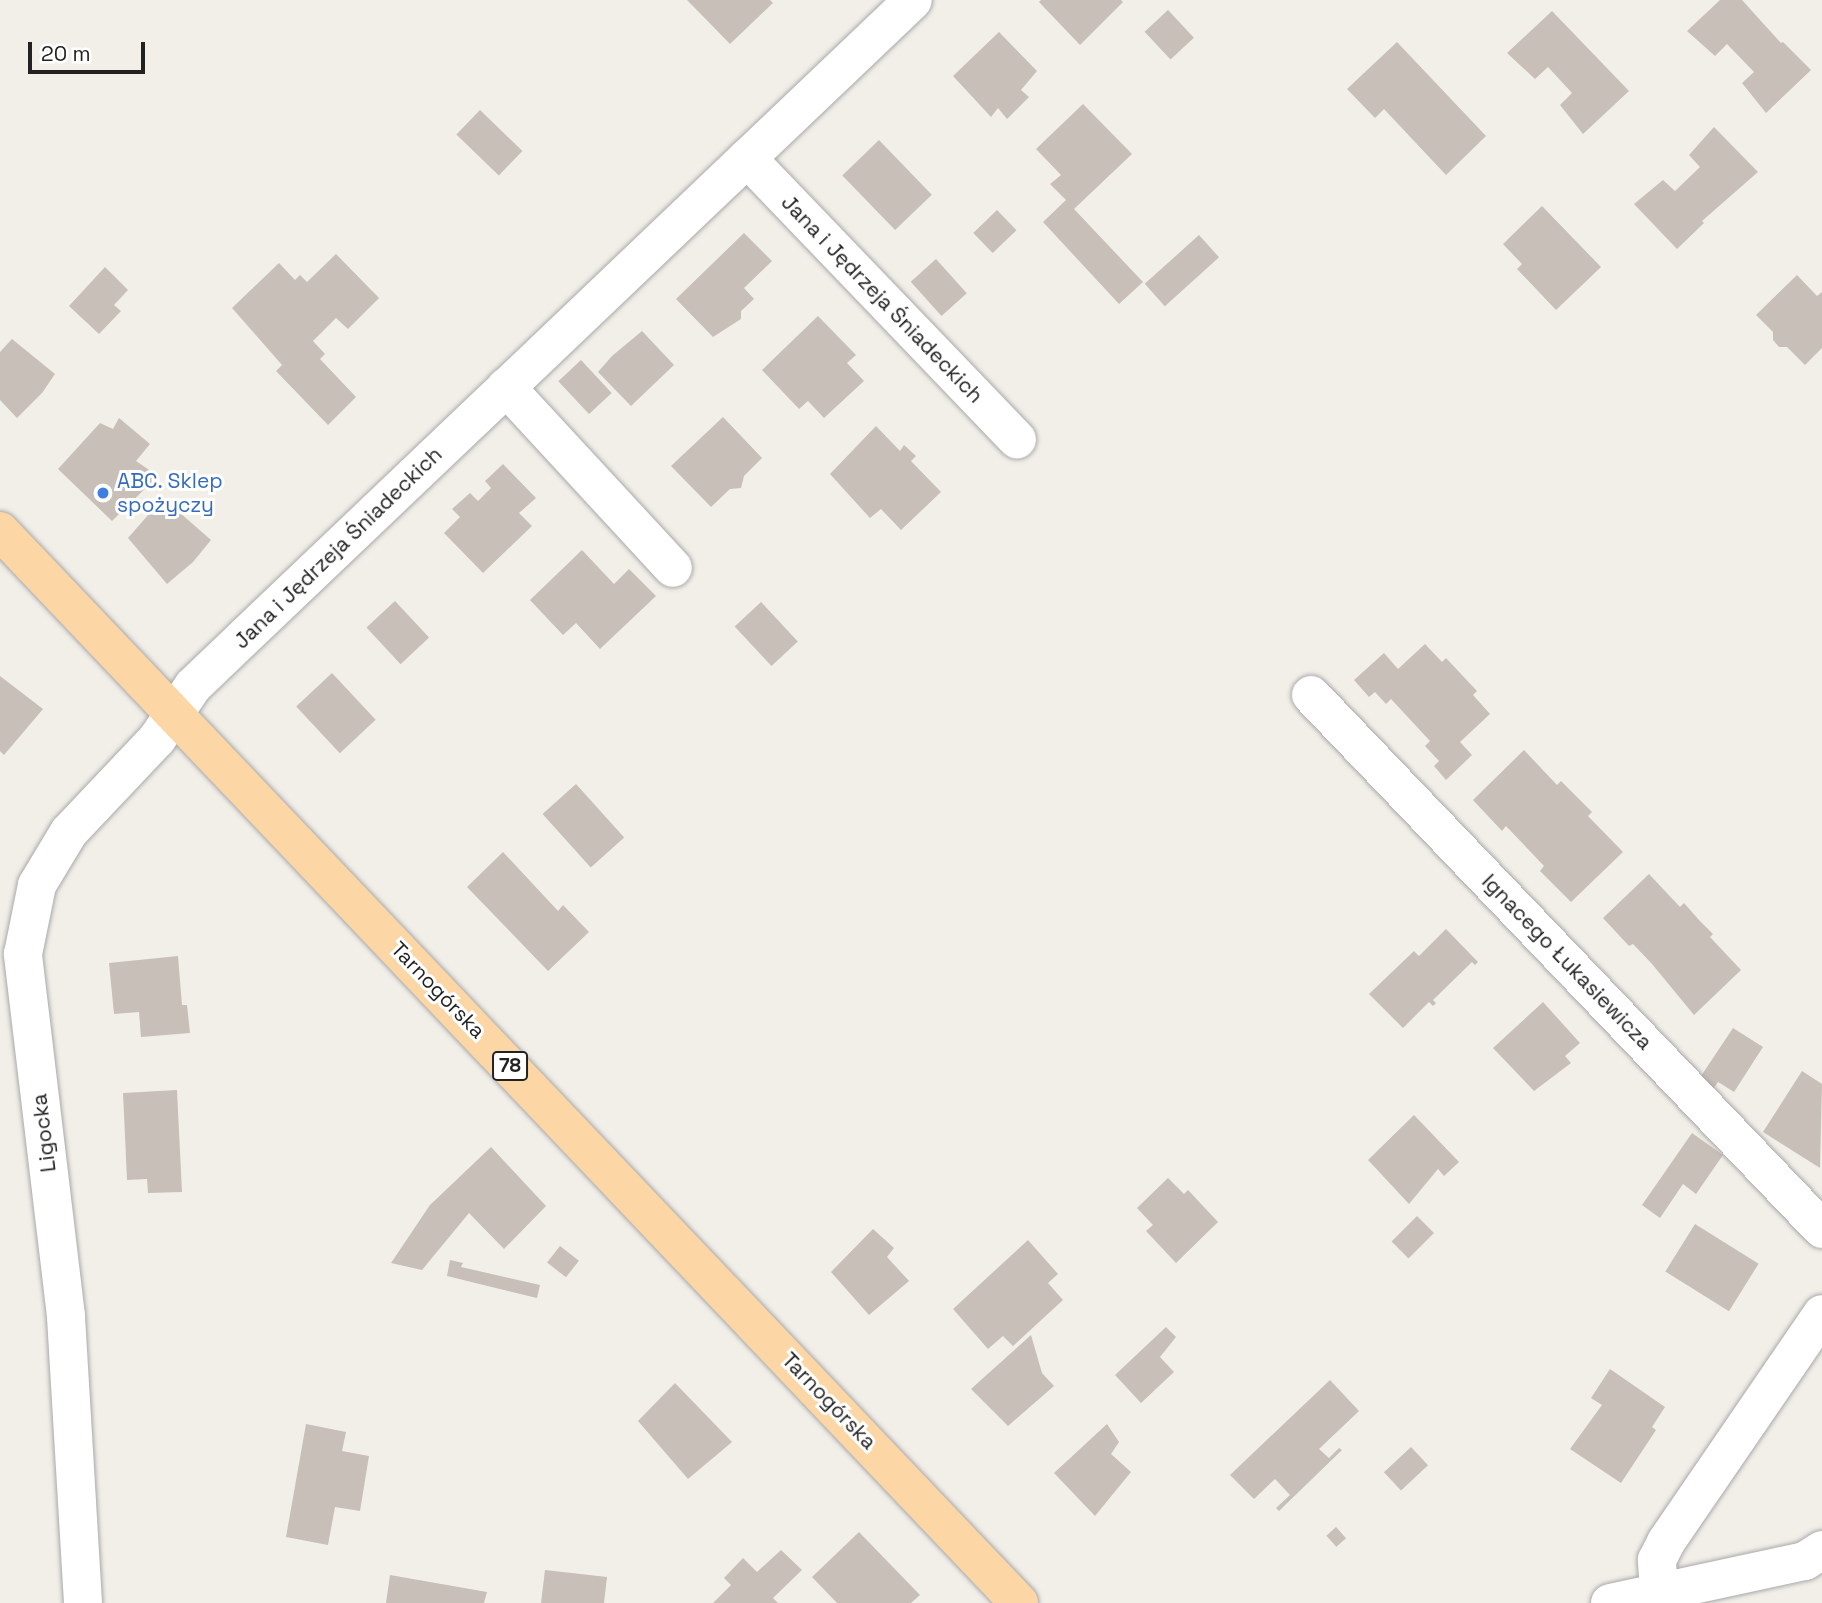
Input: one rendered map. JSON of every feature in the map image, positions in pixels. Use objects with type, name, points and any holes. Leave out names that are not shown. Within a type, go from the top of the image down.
[{"type":"main road","name":"Tarnogórska","points":[[0,531],[1019,1603]]},
{"type":"street","name":"Jana i Jędrzeja Śniadeckich","points":[[174,712],[193,686],[913,0]]},
{"type":"street","name":"Jana i Jędrzeja Śniadeckich","points":[[747,159],[1017,440]]},
{"type":"street","points":[[506,387],[673,568]]},
{"type":"street","name":"Ignacego Łukasiewicza","points":[[1311,695],[1822,1229]]},
{"type":"street","name":"Ligocka","points":[[83,1603],[66,1316],[23,954],[37,885],[69,832],[157,739],[174,712]]},
{"type":"street","points":[[1659,1591],[1657,1560],[1666,1542],[1822,1314]]},
{"type":"street","points":[[1610,1603],[1805,1562],[1822,1550]]},
{"type":"building","points":[[687,0],[770,0],[773,3],[730,44]]},
{"type":"building","points":[[1720,0],[1742,0],[1781,43],[1811,70],[1766,113],[1742,83],[1754,72],[1727,44],[1715,56],[1687,31]]},
{"type":"building","points":[[1039,2],[1123,2],[1080,45]]},
{"type":"building","points":[[1168,10],[1194,38],[1171,60],[1145,32]]},
{"type":"building","points":[[1552,11],[1629,91],[1583,134],[1560,105],[1572,93],[1548,67],[1535,79],[1507,53]]},
{"type":"building","points":[[999,32],[1037,71],[1021,90],[1029,97],[1007,119],[998,108],[991,117],[953,76]]},
{"type":"building","points":[[1397,42],[1486,136],[1446,175],[1384,109],[1375,118],[1347,89]]},
{"type":"building","points":[[1083,104],[1132,154],[1074,209],[1143,282],[1119,304],[1043,222],[1066,200],[1050,184],[1061,175],[1036,149]]},
{"type":"building","points":[[480,110],[522,151],[499,175],[456,134]]},
{"type":"building","points":[[1714,127],[1758,172],[1702,221],[1704,223],[1677,249],[1634,204],[1663,180],[1675,191],[1700,167],[1689,155]]},
{"type":"building","points":[[879,140],[932,195],[895,230],[842,175]]},
{"type":"building","points":[[1542,206],[1601,267],[1556,310],[1517,269],[1522,264],[1503,244]]},
{"type":"building","points":[[997,210],[1016,230],[993,253],[973,233]]},
{"type":"building","points":[[744,233],[772,261],[744,288],[754,299],[741,311],[741,319],[713,337],[676,299]]},
{"type":"building","points":[[1199,235],[1219,257],[1165,306],[1145,284]]},
{"type":"building","points":[[336,254],[379,298],[348,329],[336,318],[313,341],[325,354],[320,359],[356,397],[328,425],[276,371],[282,365],[232,308],[279,263],[295,280],[300,275],[307,282]]},
{"type":"building","points":[[936,259],[967,293],[942,316],[911,282]]},
{"type":"building","points":[[105,267],[128,290],[114,305],[121,311],[99,334],[69,306]]},
{"type":"building","points":[[1797,275],[1817,296],[1822,292],[1822,348],[1805,365],[1787,347],[1779,347],[1773,340],[1773,332],[1756,315]]},
{"type":"building","points":[[818,316],[856,355],[847,363],[864,381],[824,418],[808,401],[799,409],[762,370]]},
{"type":"building","points":[[642,331],[674,365],[631,406],[598,372],[612,356]]},
{"type":"building","points":[[12,339],[55,374],[42,393],[17,418],[0,400],[0,352]]},
{"type":"building","points":[[581,360],[612,393],[589,414],[558,381]]},
{"type":"building","points":[[723,417],[762,458],[744,476],[741,488],[730,489],[711,507],[671,466]]},
{"type":"building","points":[[119,418],[150,444],[136,461],[158,476],[112,521],[58,469],[100,423],[113,429]]},
{"type":"building","points":[[876,426],[900,451],[904,445],[916,456],[911,461],[941,492],[901,530],[881,509],[870,518],[830,474]]},
{"type":"building","points":[[503,464],[536,498],[519,513],[532,526],[483,573],[444,533],[460,517],[452,509],[470,493],[478,501],[491,488],[485,481]]},
{"type":"building","points":[[163,498],[211,540],[193,562],[167,584],[128,538]]},
{"type":"building","points":[[582,550],[614,584],[629,569],[656,596],[600,649],[576,623],[563,635],[530,600]]},
{"type":"building","points":[[395,601],[429,638],[401,664],[366,628]]},
{"type":"building","points":[[761,602],[798,641],[771,666],[735,627]]},
{"type":"building","points":[[1425,644],[1442,662],[1446,658],[1477,691],[1473,695],[1490,714],[1460,742],[1472,755],[1446,780],[1434,766],[1439,761],[1425,746],[1430,741],[1391,699],[1386,704],[1375,692],[1369,697],[1354,680],[1384,653],[1398,669]]},
{"type":"building","points":[[332,673],[376,720],[340,753],[296,706]]},
{"type":"building","points":[[0,676],[43,709],[4,755],[0,751]]},
{"type":"building","points":[[1524,750],[1557,785],[1561,781],[1592,812],[1588,816],[1623,852],[1571,902],[1540,871],[1544,866],[1506,826],[1502,831],[1473,800]]},
{"type":"building","points":[[576,784],[624,838],[591,868],[543,814]]},
{"type":"building","points":[[503,852],[558,911],[563,905],[589,932],[548,971],[467,887]]},
{"type":"building","points":[[1649,874],[1680,907],[1684,903],[1713,934],[1710,937],[1741,970],[1694,1015],[1652,964],[1633,944],[1629,946],[1603,918]]},
{"type":"building","points":[[1446,929],[1478,962],[1475,965],[1472,962],[1433,1000],[1436,1003],[1433,1006],[1429,1002],[1403,1028],[1369,994],[1414,951],[1419,956]]},
{"type":"building","points":[[178,956],[182,1005],[187,1005],[190,1033],[141,1037],[139,1012],[114,1014],[109,963]]},
{"type":"building","points":[[1543,1002],[1580,1043],[1565,1056],[1571,1063],[1534,1091],[1493,1048]]},
{"type":"building","points":[[1733,1028],[1763,1047],[1734,1092],[1718,1082],[1712,1091],[1697,1082]]},
{"type":"building","points":[[1802,1071],[1822,1084],[1820,1168],[1763,1132]]},
{"type":"building","points":[[177,1090],[182,1192],[148,1193],[147,1179],[127,1180],[123,1093]]},
{"type":"building","points":[[1414,1115],[1459,1162],[1444,1176],[1438,1169],[1409,1204],[1368,1160]]},
{"type":"building","points":[[1692,1133],[1723,1155],[1696,1194],[1683,1184],[1660,1218],[1642,1205]]},
{"type":"building","points":[[491,1147],[546,1206],[504,1249],[469,1213],[422,1270],[391,1263],[430,1205]]},
{"type":"building","points":[[1168,1178],[1184,1194],[1188,1190],[1218,1222],[1176,1263],[1146,1231],[1153,1225],[1137,1208]]},
{"type":"building","points":[[1417,1216],[1434,1233],[1409,1258],[1392,1241]]},
{"type":"building","points":[[1695,1224],[1759,1264],[1729,1311],[1665,1271]]},
{"type":"building","points":[[873,1229],[894,1248],[887,1257],[909,1281],[869,1315],[831,1272]]},
{"type":"building","points":[[1028,1240],[1058,1274],[1048,1283],[1063,1300],[1013,1346],[1003,1336],[988,1349],[953,1309]]},
{"type":"building","points":[[560,1246],[579,1261],[566,1277],[547,1263]]},
{"type":"building","points":[[450,1260],[463,1263],[461,1267],[540,1285],[537,1298],[447,1276]]},
{"type":"building","points":[[1166,1327],[1176,1337],[1160,1357],[1174,1372],[1141,1403],[1115,1375]]},
{"type":"building","points":[[1031,1335],[1042,1373],[1054,1386],[1008,1426],[971,1389]]},
{"type":"building","points":[[1610,1369],[1665,1407],[1652,1427],[1656,1430],[1621,1483],[1570,1449],[1602,1405],[1591,1398]]},
{"type":"building","points":[[1330,1380],[1359,1411],[1319,1449],[1329,1458],[1339,1448],[1342,1450],[1279,1511],[1276,1508],[1290,1495],[1275,1479],[1254,1499],[1230,1475]]},
{"type":"building","points":[[675,1383],[732,1442],[688,1479],[638,1421]]},
{"type":"building","points":[[306,1424],[346,1432],[342,1451],[369,1456],[360,1511],[335,1507],[328,1545],[286,1537]]},
{"type":"building","points":[[1107,1424],[1119,1442],[1111,1454],[1131,1472],[1095,1516],[1054,1473]]},
{"type":"building","points":[[1411,1447],[1428,1465],[1401,1491],[1384,1472]]},
{"type":"building","points":[[1336,1527],[1346,1538],[1336,1547],[1326,1536]]},
{"type":"building","points":[[859,1532],[920,1595],[911,1603],[837,1603],[812,1577]]},
{"type":"building","points":[[781,1550],[802,1570],[773,1598],[778,1603],[713,1603],[731,1585],[724,1578],[743,1558],[757,1572]]},
{"type":"building","points":[[545,1570],[607,1577],[604,1603],[541,1603]]},
{"type":"building","points":[[390,1575],[487,1592],[484,1603],[386,1603]]},
{"type":"place","name":"ABC. Sklep spożyczy","points":[[103,493]]}]
